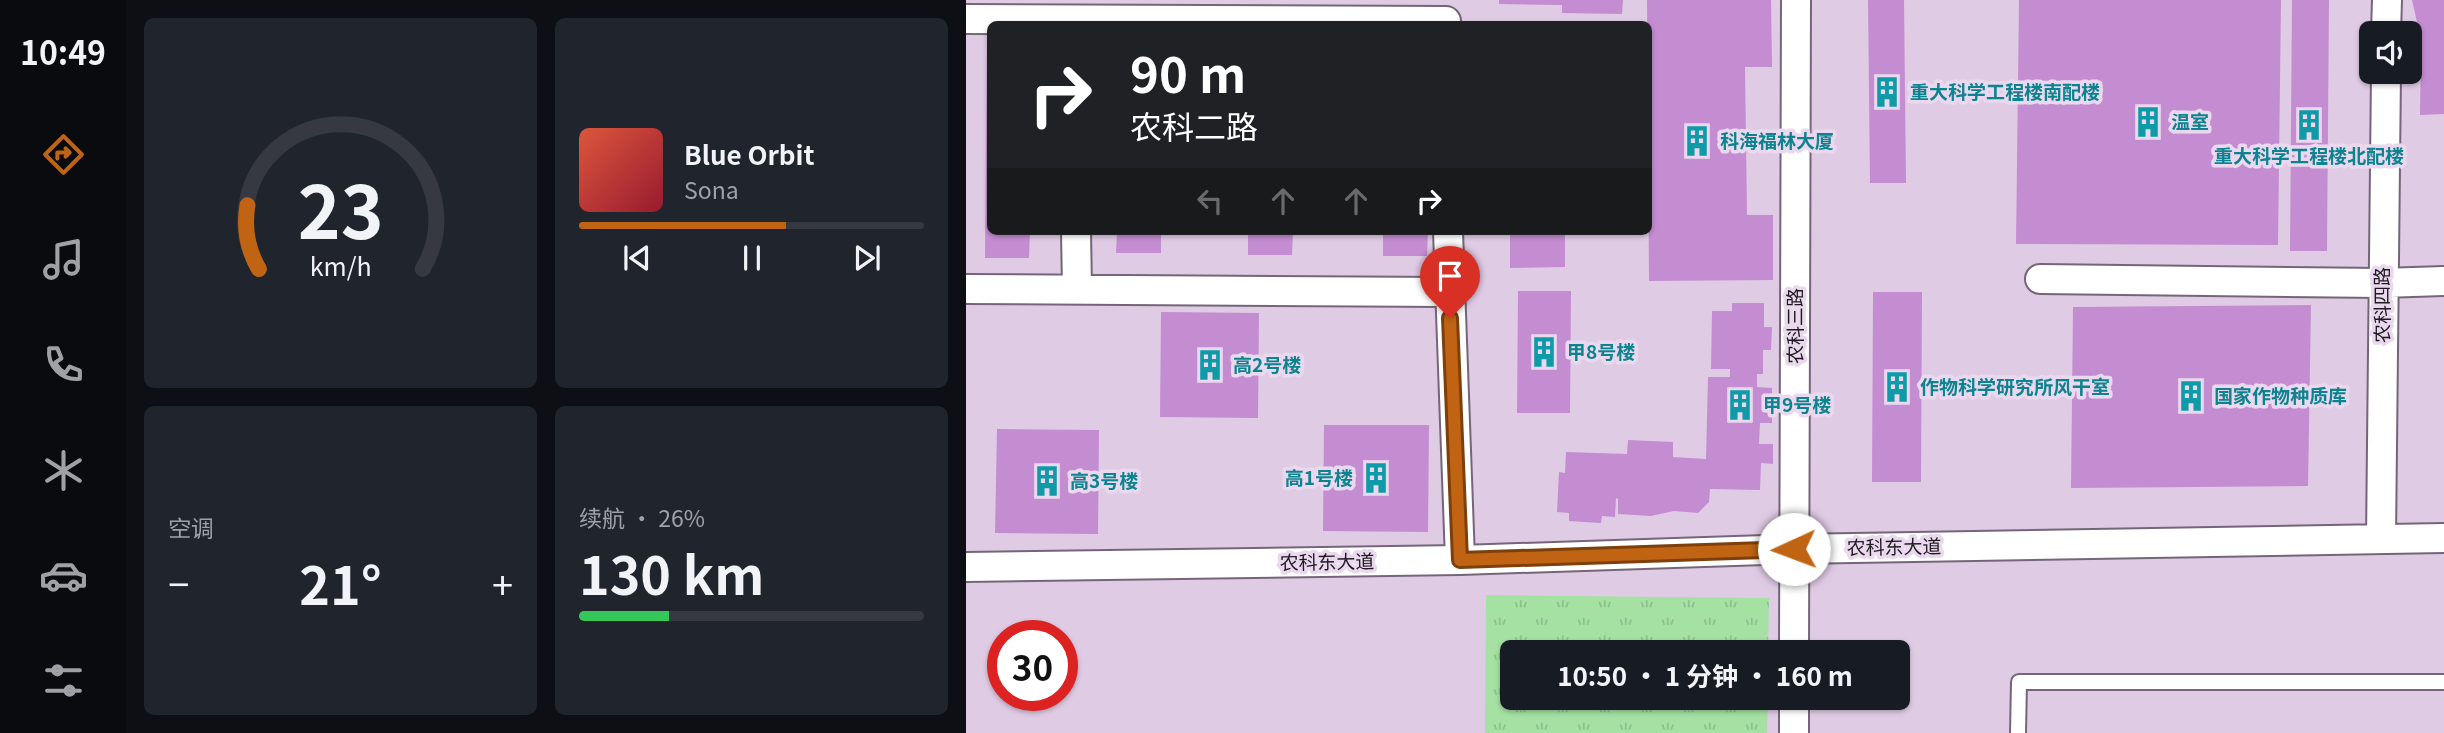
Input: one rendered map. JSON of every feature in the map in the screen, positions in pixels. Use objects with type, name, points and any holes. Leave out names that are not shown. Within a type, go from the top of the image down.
[{"type":"street","name":"农科三路","points":[[1794,640],[1796,0]]},
{"type":"street","points":[[2386,21],[2387,0]]},
{"type":"street","points":[[966,19],[1072,15],[1446,15]]},
{"type":"street","name":"农科四路","points":[[2381,539],[2386,84]]},
{"type":"street","points":[[1076,235],[1077,289]]},
{"type":"street","points":[[1448,235],[1448,292],[1460,560]]},
{"type":"street","points":[[2040,279],[2382,283],[2444,281]]},
{"type":"street","points":[[966,289],[1448,292]]},
{"type":"street","name":"农科东大道","points":[[966,567],[1460,560],[1794,549],[2444,538]]},
{"type":"street","points":[[1794,710],[1794,733]]},
{"type":"lane","points":[[2018,733],[2019,682],[2444,682]]},
{"type":"shaded area","points":[[966,0],[2444,0],[2444,733],[966,733]]},
{"type":"green space","points":[[1486,595],[1769,598],[1768,640],[1500,640],[1500,710],[1768,710],[1767,733],[1485,733]]},
{"type":"building","points":[[1499,0],[1623,0],[1622,14],[1562,13],[1562,5],[1499,4]]},
{"type":"building","name":"科海福林大厦","points":[[1647,0],[1771,0],[1772,67],[1745,67],[1747,215],[1773,215],[1773,280],[1649,281],[1649,235],[1652,235],[1652,21],[1647,21]]},
{"type":"building","name":"重大科学工程楼南配楼","points":[[1868,0],[1904,0],[1906,183],[1870,183]]},
{"type":"building","name":"温室","points":[[2019,0],[2281,0],[2278,245],[2016,244]]},
{"type":"building","name":"重大科学工程楼北配楼","points":[[2292,0],[2329,0],[2327,251],[2290,251]]},
{"type":"building","points":[[2412,0],[2444,0],[2444,114],[2420,115],[2422,21],[2417,21]]},
{"type":"building","points":[[987,41],[987,235],[1030,235],[1029,258],[985,258]]},
{"type":"building","points":[[1117,235],[1161,235],[1161,253],[1116,253]]},
{"type":"building","points":[[1248,235],[1293,235],[1292,255],[1248,255]]},
{"type":"building","points":[[1383,235],[1428,235],[1427,256],[1383,256]]},
{"type":"building","points":[[1510,235],[1565,235],[1565,267],[1510,268]]},
{"type":"building","name":"甲8号楼","points":[[1518,291],[1571,291],[1570,413],[1517,413]]},
{"type":"building","name":"作物科学研究所风干室","points":[[1873,292],[1922,292],[1921,482],[1872,482]]},
{"type":"building","name":"甲9号楼","points":[[1732,303],[1764,303],[1764,327],[1772,327],[1771,350],[1763,350],[1763,374],[1757,374],[1757,387],[1772,388],[1772,423],[1760,423],[1759,444],[1773,444],[1773,464],[1761,463],[1760,490],[1710,489],[1709,502],[1698,513],[1674,511],[1651,516],[1618,514],[1616,498],[1615,517],[1602,516],[1601,523],[1569,521],[1569,513],[1557,512],[1559,472],[1565,473],[1566,452],[1627,454],[1628,440],[1673,442],[1673,457],[1706,459],[1708,377],[1730,377],[1730,369],[1711,369],[1712,311],[1732,311]]},
{"type":"building","name":"国家作物种质库","points":[[2311,305],[2308,486],[2071,488],[2073,307]]},
{"type":"building","name":"高2号楼","points":[[1161,312],[1259,313],[1258,418],[1160,417]]},
{"type":"building","name":"高1号楼","points":[[1324,425],[1429,425],[1428,532],[1323,531]]},
{"type":"building","name":"高3号楼","points":[[997,429],[1099,430],[1098,534],[995,533]]},
{"type":"place","name":"重大科学工程楼南配楼","points":[[1887,92]]},
{"type":"place","name":"温室","points":[[2148,122]]},
{"type":"place","name":"重大科学工程楼北配楼","points":[[2309,125]]},
{"type":"place","name":"科海福林大厦","points":[[1697,141]]},
{"type":"place","name":"甲8号楼","points":[[1544,352]]},
{"type":"place","name":"高2号楼","points":[[1210,365]]},
{"type":"place","name":"作物科学研究所风干室","points":[[1897,387]]},
{"type":"place","name":"国家作物种质库","points":[[2191,396]]},
{"type":"place","name":"甲9号楼","points":[[1740,405]]},
{"type":"place","name":"高1号楼","points":[[1376,478]]},
{"type":"place","name":"高3号楼","points":[[1047,481]]},
{"type":"route","points":[[1450,318],[1460,560],[1794,549]]}]
